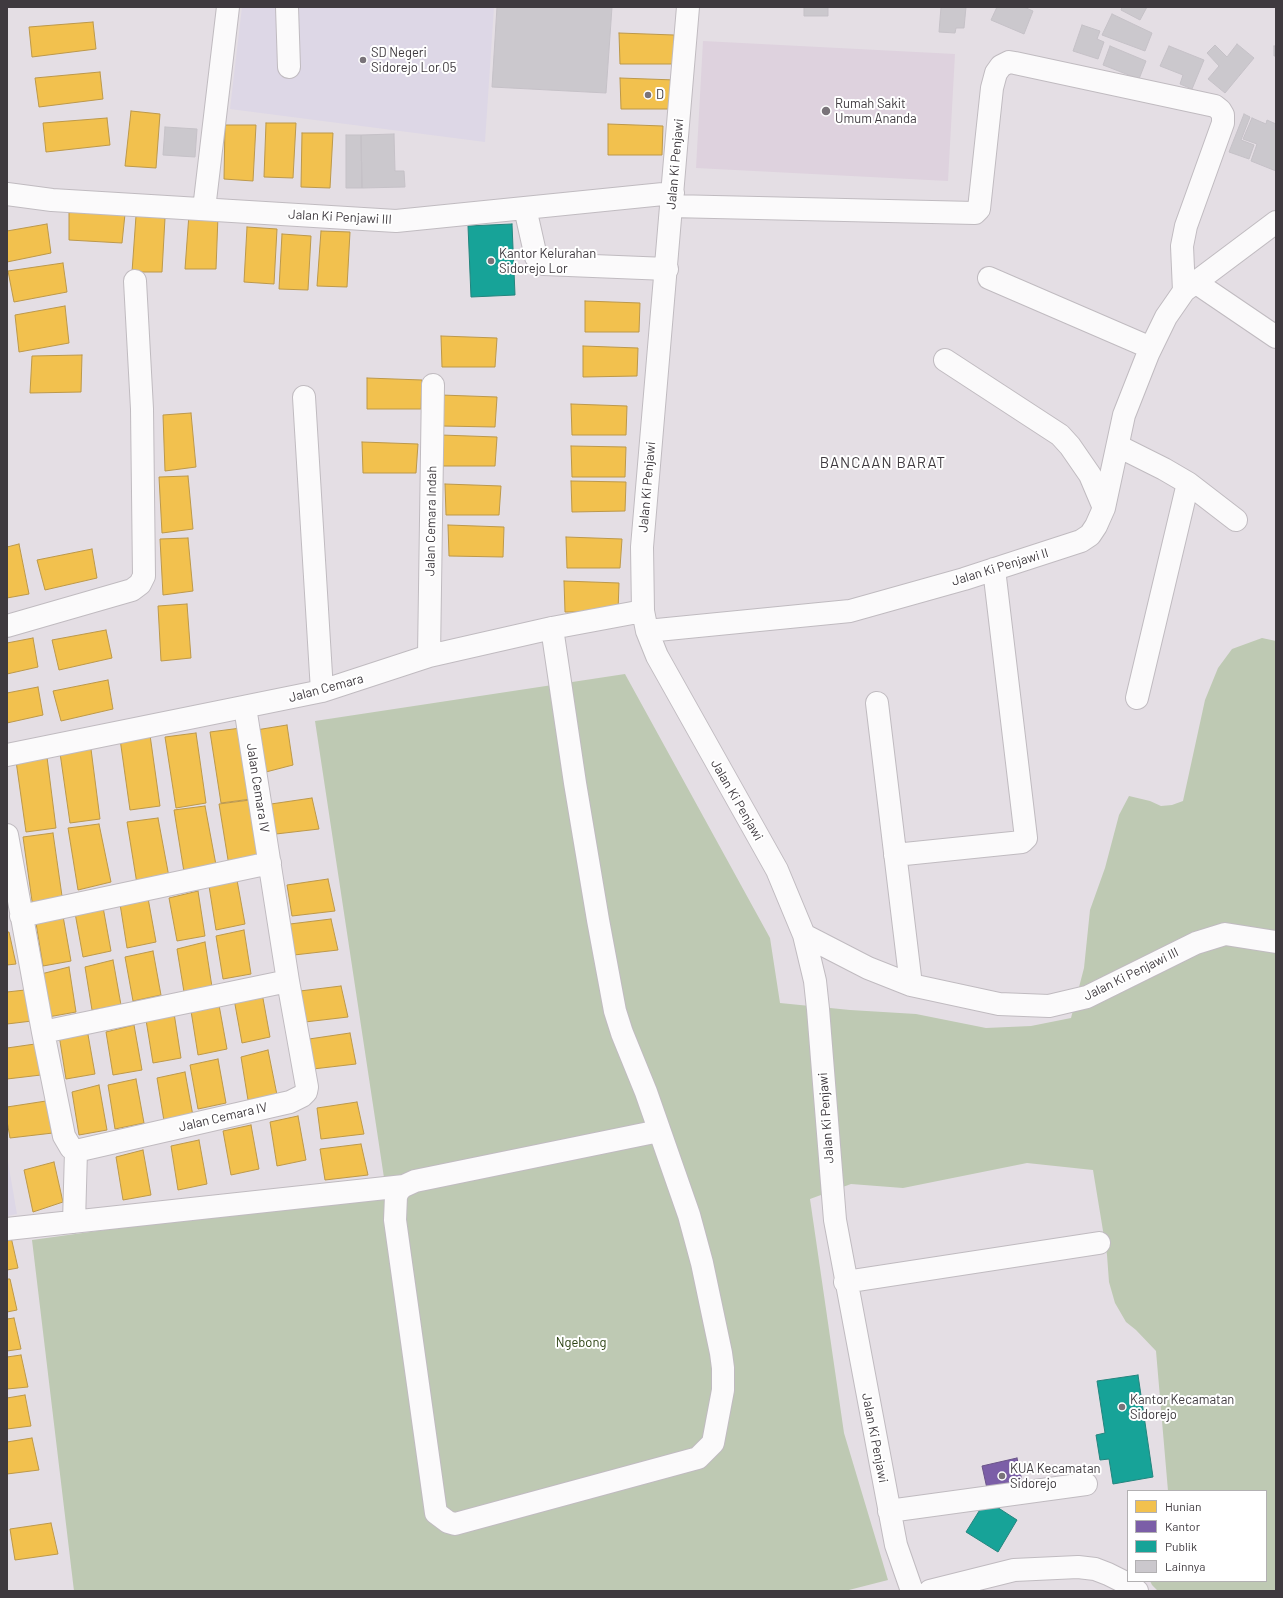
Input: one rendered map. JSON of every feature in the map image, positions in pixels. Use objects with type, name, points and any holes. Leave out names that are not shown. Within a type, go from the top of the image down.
[{"type":"street","points":[[204,209],[228,7]]},
{"type":"street","points":[[287,7],[289,67]]},
{"type":"street","name":"Jalan Ki Penjawi","points":[[688,7],[667,269],[642,547],[645,621],[657,656],[677,695],[776,870],[804,935],[815,981],[835,1220],[845,1282],[896,1546],[912,1591]]},
{"type":"street","name":"Jalan Ki Penjawi III","points":[[7,194],[52,200],[396,221],[524,208],[672,200],[975,213],[979,209],[992,88],[996,73],[1001,66],[1009,62],[1215,106],[1220,110],[1223,115],[1222,123],[1186,226],[1182,246],[1190,287]]},
{"type":"street","points":[[524,208],[536,257],[544,264],[667,269]]},
{"type":"street","name":"Jalan Ki Penjawi II","points":[[645,621],[850,611],[964,579],[1081,541],[1090,535],[1104,508],[1124,415],[1151,348],[1166,317],[1190,287],[1276,222]]},
{"type":"street","points":[[989,278],[1151,348]]},
{"type":"street","points":[[7,626],[132,590],[140,584],[144,576],[142,409],[135,281]]},
{"type":"street","points":[[1190,287],[1276,337]]},
{"type":"street","points":[[945,360],[1060,435],[1070,446],[1090,475],[1104,508]]},
{"type":"street","name":"Jalan Cemara Indah","points":[[429,656],[433,385]]},
{"type":"street","points":[[304,398],[322,691]]},
{"type":"street","points":[[1118,446],[1164,469],[1188,484],[1236,520]]},
{"type":"street","points":[[1136,698],[1188,484]]},
{"type":"street","points":[[895,854],[1022,842],[1026,838],[994,569]]},
{"type":"street","name":"Jalan Cemara","points":[[7,755],[322,691],[429,656],[552,628],[645,621]]},
{"type":"street","points":[[552,628],[575,783],[615,1011],[622,1033],[646,1092],[690,1216],[702,1263],[721,1353],[723,1390],[713,1443],[698,1458],[455,1524],[448,1522],[436,1513],[395,1220],[396,1196],[399,1190],[415,1181],[659,1131]]},
{"type":"street","points":[[877,703],[911,985]]},
{"type":"street","name":"Jalan Cemara IV","points":[[76,1151],[290,1102],[302,1096],[307,1087],[288,981],[245,707]]},
{"type":"street","points":[[7,835],[21,916],[64,1136],[71,1148],[76,1151],[74,1222]]},
{"type":"street","points":[[21,916],[270,863]]},
{"type":"street","name":"Jalan Ki Penjawi III","points":[[804,935],[868,968],[911,985],[999,1004],[1049,1006],[1072,1002],[1087,997],[1196,943],[1225,934],[1276,942]]},
{"type":"street","points":[[43,1032],[288,981]]},
{"type":"street","points":[[7,1230],[404,1186]]},
{"type":"street","points":[[845,1282],[1099,1242]]},
{"type":"street","points":[[889,1511],[1086,1484]]},
{"type":"street","points":[[930,1591],[1014,1570],[1078,1567],[1095,1569],[1133,1586]]},
{"type":"shaded area","name":"SD Negeri Sidorejo Lor 05","points":[[242,7],[494,7],[485,142],[230,109]]},
{"type":"shaded area","name":"Rumah Sakit Umum Ananda","points":[[703,41],[955,54],[948,181],[696,168]]},
{"type":"shaded area","points":[[7,1156],[17,1214],[7,1216]]},
{"type":"green space","name":"Ngebong","points":[[1262,638],[1276,641],[1276,1591],[1158,1591],[1152,1585],[1150,1582],[1267,1582],[1267,1490],[1168,1490],[1156,1351],[1126,1322],[1115,1303],[1109,1282],[1107,1255],[1093,1170],[1027,1163],[903,1188],[851,1184],[810,1199],[844,1433],[888,1580],[845,1591],[74,1591],[32,1240],[386,1191],[315,721],[625,674],[770,938],[780,1003],[850,1010],[916,1014],[986,1028],[1031,1026],[1071,1018],[1084,968],[1090,910],[1105,868],[1119,815],[1129,796],[1150,801],[1161,806],[1172,805],[1183,801],[1205,700],[1218,668],[1232,649]]},
{"type":"building: Hunian","points":[[93,22],[96,49],[32,57],[29,27]]},
{"type":"building: Hunian","points":[[619,33],[674,35],[673,64],[620,64]]},
{"type":"building: Hunian","points":[[100,72],[103,99],[39,107],[35,78]]},
{"type":"building: Hunian","name":"D","points":[[620,78],[675,80],[674,109],[621,109]]},
{"type":"building: Hunian","points":[[131,111],[160,114],[156,168],[125,166]]},
{"type":"building: Hunian","points":[[107,118],[110,145],[46,152],[43,123]]},
{"type":"building: Hunian","points":[[266,123],[296,123],[293,178],[264,177]]},
{"type":"building: Hunian","points":[[608,124],[663,126],[662,155],[608,155]]},
{"type":"building: Hunian","points":[[225,125],[256,125],[253,181],[224,179]]},
{"type":"building: Hunian","points":[[302,133],[333,133],[330,188],[301,187]]},
{"type":"building: Hunian","points":[[69,209],[125,214],[122,243],[69,240]]},
{"type":"building: Hunian","points":[[189,214],[218,216],[216,269],[185,269]]},
{"type":"building: Hunian","points":[[136,216],[165,218],[162,272],[132,272]]},
{"type":"building: Hunian","points":[[47,224],[51,253],[7,262],[7,231]]},
{"type":"building: Hunian","points":[[247,227],[277,229],[274,284],[244,282]]},
{"type":"building: Hunian","points":[[321,231],[350,232],[347,287],[317,286]]},
{"type":"building: Hunian","points":[[282,234],[311,236],[308,290],[279,289]]},
{"type":"building: Hunian","points":[[63,263],[67,292],[14,302],[8,271]]},
{"type":"building: Hunian","points":[[585,301],[640,303],[639,332],[585,332]]},
{"type":"building: Hunian","points":[[65,306],[69,343],[19,352],[15,315]]},
{"type":"building: Hunian","points":[[441,336],[497,338],[495,367],[442,367]]},
{"type":"building: Hunian","points":[[583,346],[638,348],[637,376],[583,377]]},
{"type":"building: Hunian","points":[[82,355],[81,392],[30,393],[32,356]]},
{"type":"building: Hunian","points":[[367,378],[422,380],[421,409],[367,409]]},
{"type":"building: Hunian","points":[[441,395],[497,397],[495,427],[442,426]]},
{"type":"building: Hunian","points":[[571,404],[627,406],[626,435],[572,435]]},
{"type":"building: Hunian","points":[[191,413],[196,467],[165,471],[163,415]]},
{"type":"building: Hunian","points":[[441,435],[497,437],[495,466],[442,466]]},
{"type":"building: Hunian","points":[[362,442],[418,444],[416,473],[363,473]]},
{"type":"building: Hunian","points":[[571,446],[626,447],[625,477],[572,477]]},
{"type":"building: Hunian","points":[[188,476],[193,529],[162,533],[159,477]]},
{"type":"building: Hunian","points":[[571,481],[626,482],[625,511],[572,512]]},
{"type":"building: Hunian","points":[[445,484],[501,486],[499,515],[446,515]]},
{"type":"building: Hunian","points":[[448,525],[504,527],[503,557],[449,556]]},
{"type":"building: Hunian","points":[[566,537],[622,539],[620,568],[567,568]]},
{"type":"building: Hunian","points":[[188,538],[193,591],[163,595],[160,539]]},
{"type":"building: Hunian","points":[[19,544],[29,594],[7,598],[7,547]]},
{"type":"building: Hunian","points":[[92,549],[97,578],[45,590],[37,560]]},
{"type":"building: Hunian","points":[[564,581],[619,583],[618,612],[565,612]]},
{"type":"building: Hunian","points":[[187,604],[191,658],[161,661],[158,606]]},
{"type":"building: Hunian","points":[[106,630],[112,658],[59,670],[52,640]]},
{"type":"building: Hunian","points":[[33,638],[38,667],[7,674],[7,643]]},
{"type":"building: Hunian","points":[[108,680],[113,709],[61,721],[53,691]]},
{"type":"building: Hunian","points":[[38,687],[43,715],[7,723],[7,693]]},
{"type":"building: Hunian","points":[[287,725],[293,765],[262,773],[256,730]]},
{"type":"building: Hunian","points":[[241,728],[251,799],[221,803],[210,732]]},
{"type":"building: Hunian","points":[[196,733],[206,803],[176,808],[165,737]]},
{"type":"building: Hunian","points":[[150,735],[160,806],[130,810],[120,739]]},
{"type":"building: Hunian","points":[[91,749],[100,819],[70,823],[60,753]]},
{"type":"building: Hunian","points":[[47,757],[56,828],[26,832],[16,761]]},
{"type":"building: Hunian","points":[[312,798],[319,829],[276,834],[271,804]]},
{"type":"building: Hunian","points":[[250,800],[261,858],[229,866],[219,804]]},
{"type":"building: Hunian","points":[[205,806],[216,865],[184,872],[174,810]]},
{"type":"building: Hunian","points":[[158,818],[169,877],[137,884],[127,822]]},
{"type":"building: Hunian","points":[[99,824],[111,882],[78,890],[68,828]]},
{"type":"building: Hunian","points":[[53,833],[63,903],[33,908],[23,837]]},
{"type":"building: Hunian","points":[[328,879],[335,911],[292,916],[287,885]]},
{"type":"building: Hunian","points":[[237,880],[245,924],[216,930],[209,886]]},
{"type":"building: Hunian","points":[[198,891],[205,936],[177,941],[169,898]]},
{"type":"building: Hunian","points":[[148,898],[156,942],[127,948],[120,904]]},
{"type":"building: Hunian","points":[[103,907],[111,951],[83,957],[75,913]]},
{"type":"building: Hunian","points":[[63,916],[71,961],[43,966],[36,923]]},
{"type":"building: Hunian","points":[[331,919],[338,950],[294,955],[290,924]]},
{"type":"building: Hunian","points":[[244,930],[251,974],[223,979],[216,936]]},
{"type":"building: Hunian","points":[[7,932],[9,932],[16,964],[7,965]]},
{"type":"building: Hunian","points":[[205,942],[212,987],[184,992],[177,949]]},
{"type":"building: Hunian","points":[[153,951],[161,995],[133,1001],[125,957]]},
{"type":"building: Hunian","points":[[113,960],[121,1005],[92,1010],[85,967]]},
{"type":"building: Hunian","points":[[69,967],[76,1012],[48,1017],[41,974]]},
{"type":"building: Hunian","points":[[341,986],[348,1017],[305,1022],[300,991]]},
{"type":"building: Hunian","points":[[25,990],[32,1021],[7,1024],[7,992]]},
{"type":"building: Hunian","points":[[262,993],[270,1037],[242,1043],[234,999]]},
{"type":"building: Hunian","points":[[219,1005],[227,1049],[198,1055],[191,1011]]},
{"type":"building: Hunian","points":[[174,1013],[181,1058],[153,1063],[146,1020]]},
{"type":"building: Hunian","points":[[134,1025],[142,1070],[113,1075],[106,1032]]},
{"type":"building: Hunian","points":[[87,1029],[95,1074],[66,1079],[59,1035]]},
{"type":"building: Hunian","points":[[350,1033],[356,1064],[313,1069],[309,1039]]},
{"type":"building: Hunian","points":[[35,1044],[41,1075],[7,1079],[7,1048]]},
{"type":"building: Hunian","points":[[268,1050],[277,1095],[248,1100],[241,1057]]},
{"type":"building: Hunian","points":[[218,1059],[226,1103],[198,1109],[190,1065]]},
{"type":"building: Hunian","points":[[185,1072],[193,1116],[164,1121],[157,1078]]},
{"type":"building: Hunian","points":[[136,1079],[144,1123],[115,1129],[108,1085]]},
{"type":"building: Hunian","points":[[99,1085],[107,1130],[79,1135],[72,1092]]},
{"type":"building: Hunian","points":[[46,1101],[53,1133],[10,1138],[7,1121],[7,1107]]},
{"type":"building: Hunian","points":[[357,1102],[364,1134],[321,1139],[317,1108]]},
{"type":"building: Hunian","points":[[298,1116],[306,1160],[277,1166],[270,1122]]},
{"type":"building: Hunian","points":[[251,1125],[259,1169],[231,1175],[223,1131]]},
{"type":"building: Hunian","points":[[199,1140],[207,1184],[178,1190],[171,1146]]},
{"type":"building: Hunian","points":[[361,1144],[368,1175],[325,1180],[320,1149]]},
{"type":"building: Hunian","points":[[143,1150],[151,1195],[123,1200],[116,1157]]},
{"type":"building: Hunian","points":[[54,1162],[63,1202],[33,1212],[24,1170]]},
{"type":"building: Hunian","points":[[11,1237],[18,1268],[7,1270],[7,1238]]},
{"type":"building: Hunian","points":[[7,1279],[10,1279],[17,1310],[7,1312]]},
{"type":"building: Hunian","points":[[14,1318],[21,1349],[7,1351],[7,1319]]},
{"type":"building: Hunian","points":[[21,1355],[28,1387],[7,1389],[7,1357]]},
{"type":"building: Hunian","points":[[25,1395],[31,1426],[7,1429],[7,1398]]},
{"type":"building: Hunian","points":[[32,1438],[39,1470],[7,1474],[7,1442]]},
{"type":"building: Hunian","points":[[51,1523],[58,1554],[15,1560],[10,1529]]},
{"type":"building: Kantor","name":"KUA Kecamatan Sidorejo","points":[[1017,1458],[1023,1486],[988,1493],[982,1466]]},
{"type":"building: Publik","name":"Kantor Kelurahan Sidorejo Lor","points":[[512,224],[515,295],[471,297],[468,226]]},
{"type":"building: Publik","name":"Kantor Kecamatan Sidorejo","points":[[1138,1375],[1153,1477],[1113,1484],[1109,1459],[1100,1460],[1096,1435],[1105,1433],[1097,1381]]},
{"type":"building: Publik","points":[[986,1500],[1017,1520],[998,1552],[966,1532]]},
{"type":"building: Lainnya","points":[[497,7],[612,7],[606,93],[492,87]]},
{"type":"building: Lainnya","points":[[804,7],[828,7],[828,16],[804,16]]},
{"type":"building: Lainnya","points":[[941,7],[966,7],[964,28],[956,28],[955,33],[939,32]]},
{"type":"building: Lainnya","points":[[997,7],[1024,7],[1033,11],[1024,34],[991,20]]},
{"type":"building: Lainnya","points":[[1122,7],[1147,7],[1140,20],[1121,10]]},
{"type":"building: Lainnya","points":[[1112,14],[1152,33],[1145,51],[1102,35]]},
{"type":"building: Lainnya","points":[[1082,25],[1100,31],[1097,39],[1104,42],[1098,59],[1073,51]]},
{"type":"building: Lainnya","points":[[1237,44],[1254,58],[1225,93],[1208,79],[1219,66],[1207,53],[1215,45],[1227,57]]},
{"type":"building: Lainnya","points":[[1110,46],[1146,61],[1139,79],[1103,65]]},
{"type":"building: Lainnya","points":[[1169,46],[1204,60],[1192,89],[1180,84],[1183,75],[1160,66]]},
{"type":"building: Lainnya","points":[[1274,46],[1276,46],[1276,56],[1274,56]]},
{"type":"building: Lainnya","points":[[1244,114],[1250,117],[1241,140],[1254,145],[1249,159],[1229,152]]},
{"type":"building: Lainnya","points":[[1252,118],[1266,124],[1267,120],[1276,124],[1276,171],[1251,161],[1257,144],[1243,139]]},
{"type":"building: Lainnya","points":[[165,127],[197,129],[195,157],[163,155]]},
{"type":"building: Lainnya","points":[[394,134],[395,171],[404,171],[405,187],[362,188],[361,135]]},
{"type":"building: Lainnya","points":[[346,135],[361,135],[362,188],[346,188]]},
{"type":"place","name":"SD Negeri Sidorejo Lor 05","points":[[363,60]]},
{"type":"place","name":"D","points":[[648,95]]},
{"type":"place","name":"Rumah Sakit Umum Ananda","points":[[826,111]]},
{"type":"place","name":"Kantor Kelurahan Sidorejo Lor","points":[[491,261]]},
{"type":"place","name":"Kantor Kecamatan Sidorejo","points":[[1122,1407]]},
{"type":"place","name":"KUA Kecamatan Sidorejo","points":[[1002,1476]]},
{"type":"district","name":"BANCAAN BARAT","points":[[883,463]]}]
